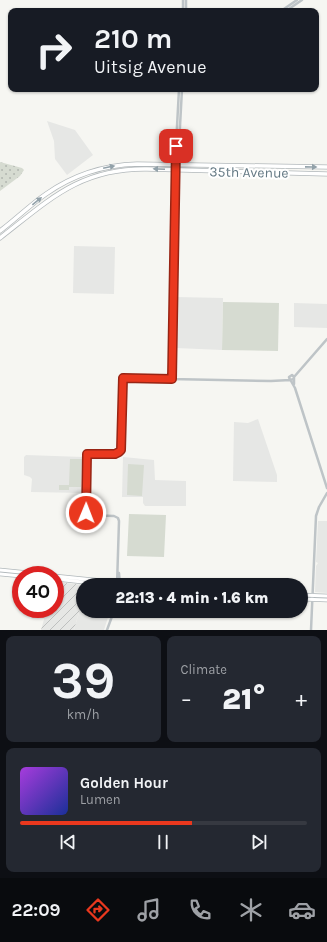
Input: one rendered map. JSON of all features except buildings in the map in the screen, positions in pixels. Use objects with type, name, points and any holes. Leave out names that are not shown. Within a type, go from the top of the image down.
[{"type":"main road","name":"35th Avenue","points":[[0,231],[47,193],[81,176],[109,167],[130,164],[327,168]]},
{"type":"main road","name":"35th Avenue","points":[[0,238],[52,197],[70,186],[88,178],[123,170],[138,169],[327,174]]},
{"type":"main road","points":[[0,570],[12,571]]},
{"type":"main road","points":[[0,574],[12,575]]},
{"type":"main road","points":[[64,577],[76,579]]},
{"type":"main road","points":[[64,580],[76,581]]},
{"type":"main road","points":[[308,596],[327,600]]},
{"type":"main road","points":[[308,598],[327,596]]},
{"type":"street","points":[[285,8],[297,0]]},
{"type":"street","points":[[290,8],[302,0]]},
{"type":"street","points":[[172,379],[177,165],[181,92]]},
{"type":"street","points":[[119,578],[118,519],[114,516],[86,515],[87,454],[115,454],[121,449],[123,378],[280,381],[292,378],[327,339]]},
{"type":"street","points":[[292,378],[327,488]]},
{"type":"street","points":[[311,630],[316,515],[327,493]]},
{"type":"street","points":[[108,630],[112,618]]},
{"type":"shaded area","points":[[47,121],[75,130],[93,155],[67,175],[55,159],[54,141]]},
{"type":"shaded area","points":[[0,162],[22,168],[24,170],[20,176],[0,191]]},
{"type":"shaded area","points":[[74,246],[115,247],[114,294],[73,293]]},
{"type":"shaded area","points":[[176,297],[223,298],[222,350],[176,348]]},
{"type":"shaded area","points":[[223,302],[279,303],[278,351],[222,350]]},
{"type":"shaded area","points":[[294,303],[327,304],[327,328],[294,327]]},
{"type":"shaded area","points":[[258,419],[277,475],[277,482],[233,481],[234,422],[248,423]]},
{"type":"shaded area","points":[[26,455],[83,457],[84,493],[31,492],[32,479],[24,475],[24,457]]},
{"type":"shaded area","points":[[123,457],[154,460],[155,480],[186,481],[186,506],[145,506],[143,503],[143,497],[122,497]]},
{"type":"shaded area","points":[[70,459],[82,459],[81,487],[69,487],[69,490],[59,490],[59,485],[69,485]]},
{"type":"shaded area","points":[[128,464],[144,465],[142,496],[127,495]]},
{"type":"shaded area","points":[[129,514],[166,515],[164,557],[127,556]]},
{"type":"shaded area","points":[[318,521],[327,521],[327,593],[315,592],[316,566],[318,563],[316,562]]},
{"type":"shaded area","points":[[64,583],[76,584],[76,618],[77,618],[74,630],[41,630],[44,618],[64,618]]},
{"type":"shaded area","points":[[77,618],[108,618],[104,630],[74,630]]},
{"type":"route","points":[[86,513],[87,454],[118,454],[121,450],[123,378],[172,379],[176,146]]}]
